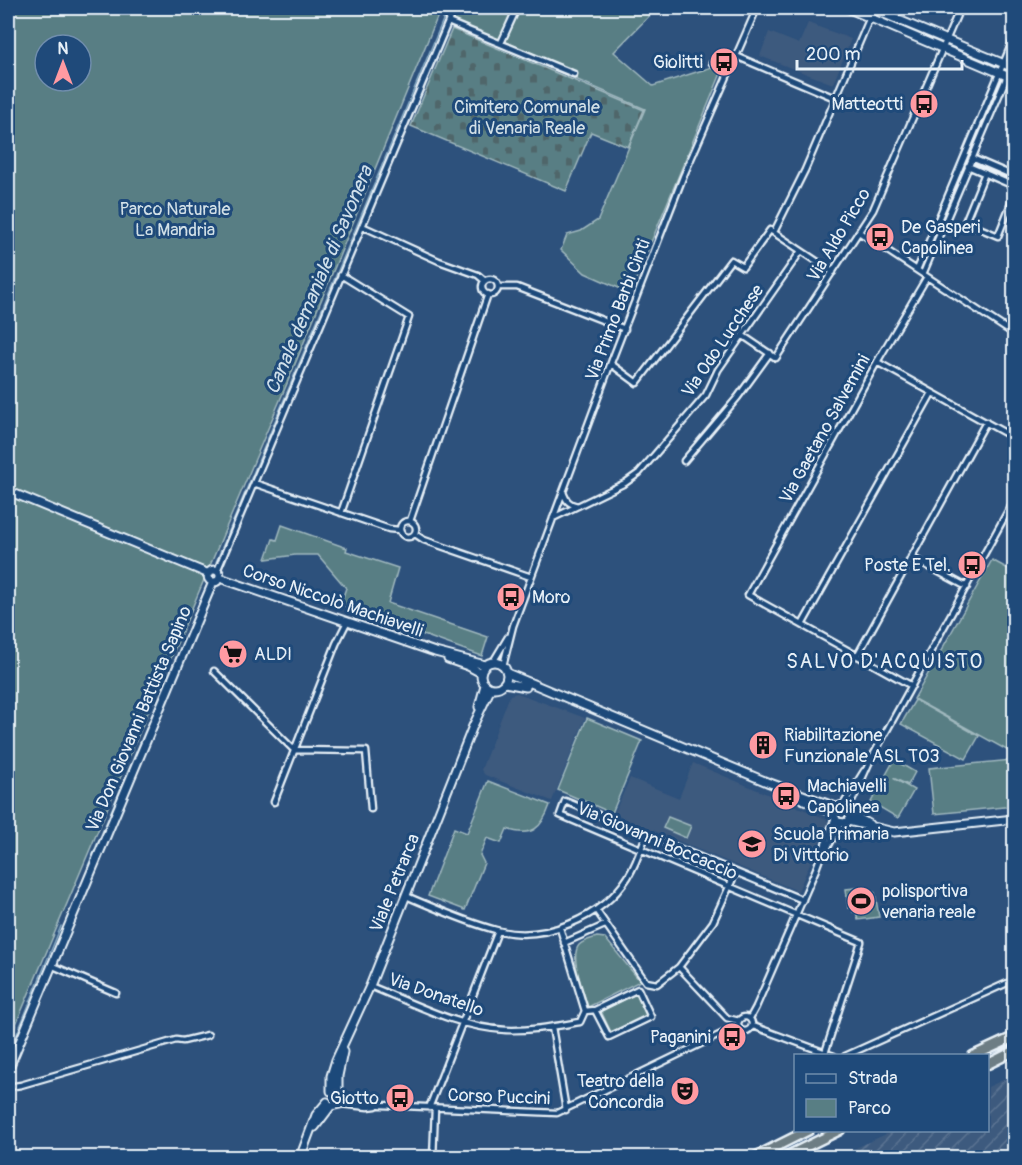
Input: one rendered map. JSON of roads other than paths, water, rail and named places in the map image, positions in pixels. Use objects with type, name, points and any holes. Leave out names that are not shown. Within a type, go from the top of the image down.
[{"type":"highway","points":[[977,1054],[1014,1037]]},
{"type":"highway","points":[[989,1063],[1014,1051]]},
{"type":"highway","points":[[753,1158],[807,1132]]},
{"type":"highway","points":[[783,1158],[838,1132]]},
{"type":"street","name":"Via Don Giovanni Battista Sapino","points":[[8,1070],[217,577],[254,483],[454,8]]},
{"type":"street","points":[[501,43],[517,8]]},
{"type":"street","name":"Via Primo Barbi Cinti","points":[[504,666],[513,626],[611,363],[683,177],[757,8]]},
{"type":"street","points":[[847,8],[871,11],[1011,65]]},
{"type":"street","name":"Via Aldo Picco","points":[[770,353],[776,358],[873,210],[960,8]]},
{"type":"street","points":[[871,11],[942,48],[1008,76]]},
{"type":"street","points":[[611,363],[637,383],[731,260],[743,267],[772,231],[805,170],[871,11]]},
{"type":"street","points":[[448,21],[574,74]]},
{"type":"street","points":[[916,270],[1008,76],[1014,38]]},
{"type":"street","points":[[712,63],[736,56],[835,98]]},
{"type":"street","name":"Via Gaetano Salvemini","points":[[802,626],[748,595],[925,275],[968,166],[1008,76]]},
{"type":"street","points":[[972,158],[1014,176]]},
{"type":"street","points":[[968,166],[1014,186]]},
{"type":"street","points":[[985,173],[965,222],[998,236],[1014,196]]},
{"type":"street","points":[[362,226],[439,261],[472,272],[485,281]]},
{"type":"street","points":[[772,231],[833,272]]},
{"type":"street","points":[[859,232],[1014,334]]},
{"type":"street","name":"Via Odo Lucchese","points":[[578,506],[626,483],[639,472],[706,395],[718,370],[801,251]]},
{"type":"street","points":[[341,275],[409,317],[341,513]]},
{"type":"street","points":[[485,281],[492,279],[498,287]]},
{"type":"street","points":[[485,281],[483,288],[488,294]]},
{"type":"street","points":[[498,287],[518,287],[625,328]]},
{"type":"street","points":[[488,294],[495,293],[498,287]]},
{"type":"street","points":[[410,521],[488,294]]},
{"type":"street","points":[[684,461],[738,397],[770,353],[742,335]]},
{"type":"street","points":[[877,362],[1014,438]]},
{"type":"street","points":[[912,687],[802,626],[932,393]]},
{"type":"street","points":[[857,656],[986,422]]},
{"type":"street","points":[[254,483],[389,529],[399,530]]},
{"type":"street","points":[[8,492],[209,574],[209,580],[217,577]]},
{"type":"street","points":[[563,492],[570,504],[578,506]]},
{"type":"street","points":[[828,1054],[753,1026],[750,1018],[842,814],[1014,500]]},
{"type":"street","points":[[553,518],[578,506]]},
{"type":"street","points":[[410,521],[402,523],[399,530],[405,537],[415,534]]},
{"type":"street","points":[[410,521],[416,526],[415,534]]},
{"type":"street","points":[[415,534],[434,543],[531,577]]},
{"type":"street","points":[[911,557],[967,587]]},
{"type":"street","name":"Corso Niccolò Machiavelli","points":[[217,577],[435,652],[481,673]]},
{"type":"street","points":[[274,802],[347,622]]},
{"type":"street","name":"Via Primo Barbi Cinti","points":[[489,663],[513,626]]},
{"type":"street","name":"Corso Niccolò Machiavelli","points":[[435,652],[489,663]]},
{"type":"street","points":[[489,663],[504,666],[507,673],[505,683],[499,688],[488,687],[481,673],[489,663]]},
{"type":"street","points":[[214,671],[294,750],[366,752],[371,809]]},
{"type":"street","points":[[507,673],[877,828],[894,832],[1014,819]]},
{"type":"street","points":[[505,683],[559,695]]},
{"type":"street","name":"Viale Petrarca","points":[[329,1104],[326,1095],[334,1091],[331,1076],[336,1060],[370,986],[488,687]]},
{"type":"street","name":"Via Giovanni Boccaccio","points":[[802,900],[565,801],[560,815],[861,942],[825,1053]]},
{"type":"street","points":[[406,896],[498,931],[540,932],[560,928],[596,910],[608,900],[627,878],[646,835]]},
{"type":"street","name":"Via Don Giovanni Battista Sapino","points":[[58,950],[75,901],[93,868]]},
{"type":"street","points":[[596,910],[646,982],[657,984],[679,967],[713,922],[736,872]]},
{"type":"street","points":[[564,943],[605,924]]},
{"type":"street","points":[[560,928],[585,1011],[595,1010],[638,990],[646,982]]},
{"type":"street","points":[[433,1158],[432,1108],[498,931]]},
{"type":"street","points":[[51,965],[116,993]]},
{"type":"street","points":[[679,967],[727,1018],[738,1023],[745,1031],[753,1026]]},
{"type":"street","points":[[849,1054],[1014,980]]},
{"type":"street","name":"Via Donatello","points":[[370,986],[463,1022],[506,1030],[552,1027],[580,1022],[585,1011]]},
{"type":"street","points":[[595,1010],[609,1037],[651,1017],[638,990]]},
{"type":"street","points":[[738,1023],[742,1017],[750,1018]]},
{"type":"street","name":"Corso Puccini","points":[[341,1101],[549,1114],[566,1110],[738,1023]]},
{"type":"street","points":[[552,1027],[566,1110]]},
{"type":"street","points":[[8,1087],[176,1040],[183,1041],[208,1035]]},
{"type":"street","points":[[300,1158],[306,1142],[329,1104],[341,1101],[334,1091]]},
{"type":"street","points":[[8,1154],[11,1158]]},
{"type":"waterway","name":"Canale demaniale di Savonera","points":[[216,562],[448,8]]},
{"type":"waterway","name":"Canale demaniale di Savonera","points":[[88,866],[205,589]]},
{"type":"waterway","name":"Canale demaniale di Savonera","points":[[8,1056],[61,926]]},
{"type":"place","name":"Giolitti","points":[[724,62]]},
{"type":"place","name":"Matteotti","points":[[924,104]]},
{"type":"place","name":"De Gasperi Capolinea","points":[[880,237]]},
{"type":"place","name":"Poste E Tel.","points":[[972,565]]},
{"type":"place","name":"Moro","points":[[511,597]]},
{"type":"place","name":"ALDI","points":[[233,654]]},
{"type":"place","name":"Riabilitazione Funzionale ASL TO3","points":[[763,745]]},
{"type":"place","name":"Machiavelli Capolinea","points":[[786,796]]},
{"type":"place","name":"Scuola Primaria Di Vittorio","points":[[752,844]]},
{"type":"place","name":"polisportiva venaria reale","points":[[861,901]]},
{"type":"place","name":"Paganini","points":[[732,1037]]},
{"type":"place","name":"Teatro della Concordia","points":[[685,1091]]},
{"type":"place","name":"Giotto","points":[[400,1098]]},
{"type":"district","name":"SALVO D'ACQUISTO","points":[[885,661]]},
{"type":"park label","name":"Cimitero Comunale di Venaria Reale","points":[[527,117]]},
{"type":"park label","name":"Parco Naturale La Mandria","points":[[175,219]]}]
